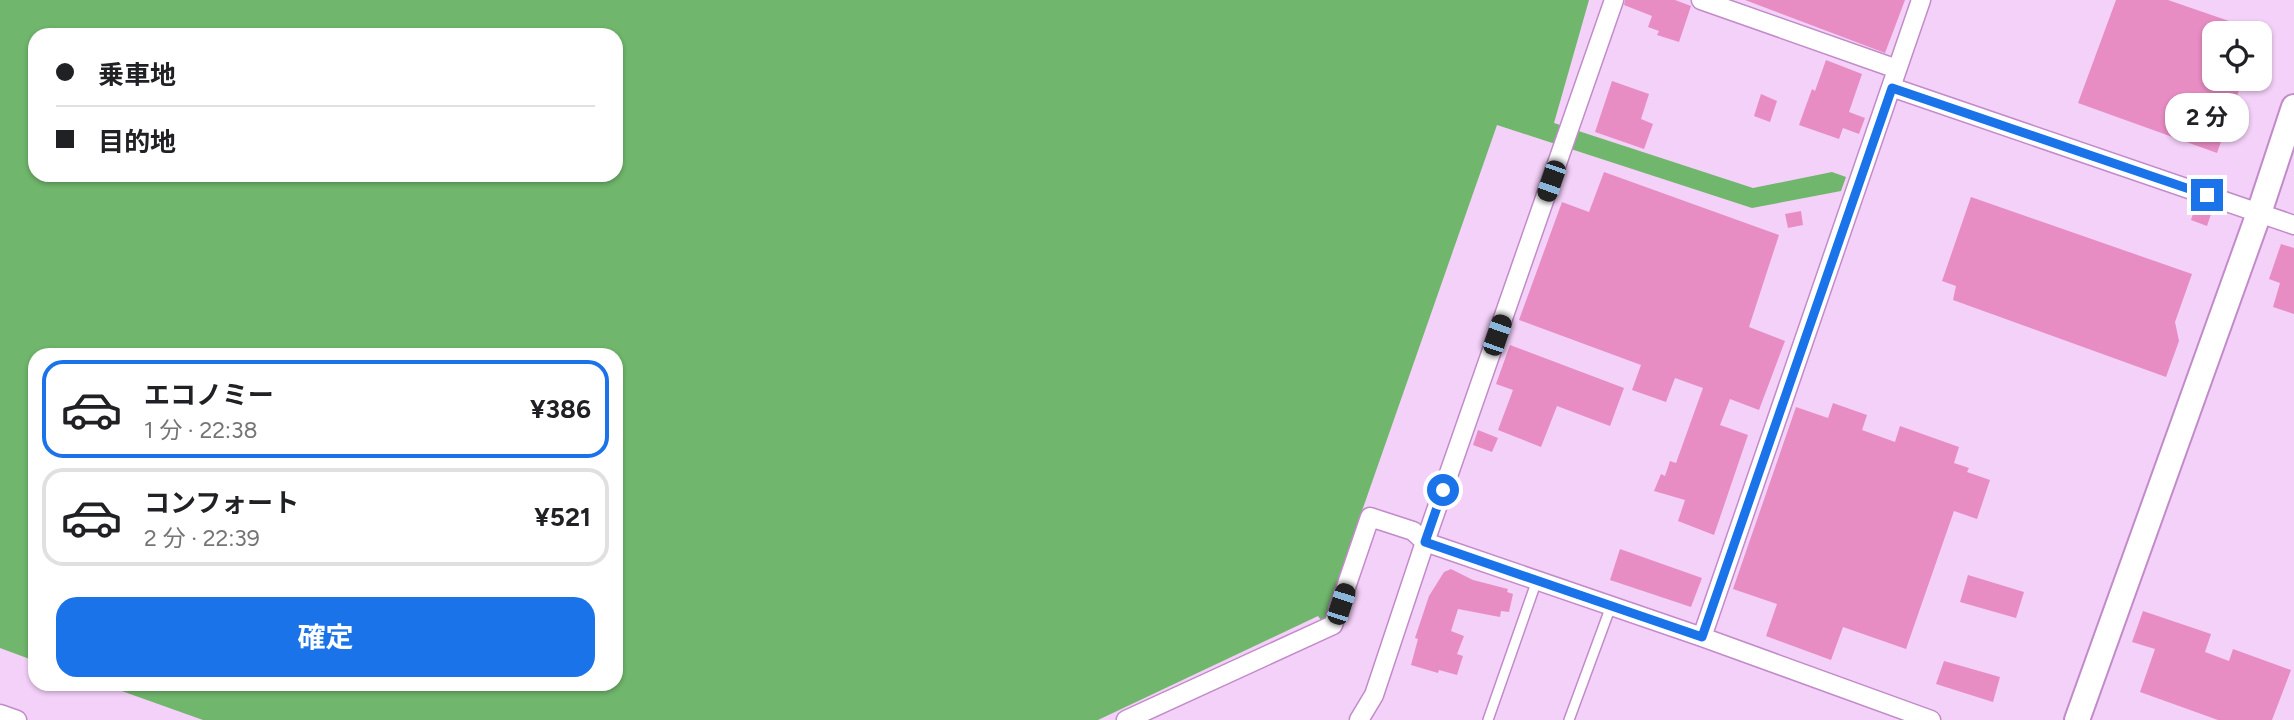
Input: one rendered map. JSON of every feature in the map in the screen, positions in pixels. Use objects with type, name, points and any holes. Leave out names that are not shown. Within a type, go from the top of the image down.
[{"type":"street","points":[[1359,720],[1374,695],[1614,0]]},
{"type":"street","points":[[1701,0],[1897,69]]},
{"type":"street","points":[[1702,637],[1921,0]]},
{"type":"street","points":[[1892,88],[2294,225]]},
{"type":"street","points":[[2077,720],[2259,213],[2294,107]]},
{"type":"street","points":[[1126,720],[1333,625],[1370,517],[1413,531],[1425,542],[1702,637],[1931,720]]},
{"type":"street","points":[[0,714],[17,720]]},
{"type":"lane","points":[[1488,720],[1537,580]]},
{"type":"lane","points":[[1569,720],[1611,606]]},
{"type":"shaded area","points":[[0,0],[1589,0],[1554,123],[1753,188],[1832,172],[1846,177],[1841,191],[1752,208],[1497,125],[1328,608],[1333,614],[1321,620],[1318,616],[1098,720],[203,720],[122,691],[623,691],[623,348],[28,348],[28,658],[0,648]]},
{"type":"building","points":[[1625,0],[1675,0],[1691,6],[1679,42],[1657,35],[1659,31],[1648,27],[1652,16],[1624,5]]},
{"type":"building","points":[[1745,0],[1905,0],[1885,53]]},
{"type":"building","points":[[2116,0],[2168,0],[2229,21],[2202,21],[2202,91],[2239,91],[2217,153],[2078,103]]},
{"type":"building","points":[[1826,60],[1862,74],[1849,112],[1865,118],[1859,134],[1843,128],[1839,139],[1799,125]]},
{"type":"building","points":[[1612,81],[1649,94],[1641,119],[1653,124],[1644,149],[1595,132]]},
{"type":"building","points":[[1761,94],[1777,101],[1770,122],[1754,116]]},
{"type":"building","points":[[1604,172],[1779,235],[1749,327],[1785,341],[1759,410],[1730,399],[1720,425],[1748,435],[1714,535],[1678,521],[1685,500],[1654,491],[1661,474],[1665,476],[1670,461],[1676,463],[1703,388],[1675,378],[1666,402],[1632,390],[1641,365],[1519,320],[1562,202],[1589,212]]},
{"type":"building","points":[[1971,197],[2192,274],[2175,322],[2179,341],[2166,377],[1953,300],[1956,286],[1942,281]]},
{"type":"building","points":[[2195,208],[2211,214],[2207,226],[2191,220]]},
{"type":"building","points":[[1801,211],[1803,225],[1788,228],[1785,214]]},
{"type":"building","points":[[2281,244],[2294,248],[2294,314],[2273,307],[2280,283],[2269,279]]},
{"type":"building","points":[[1510,345],[1624,388],[1610,426],[1557,406],[1541,447],[1498,430],[1513,390],[1496,384]]},
{"type":"building","points":[[1833,403],[1867,415],[1862,430],[1895,442],[1900,426],[1959,447],[1954,463],[1969,468],[1967,472],[1990,480],[1977,519],[1954,511],[1906,649],[1843,627],[1831,660],[1766,636],[1777,604],[1733,589],[1796,407],[1828,418]]},
{"type":"building","points":[[1478,430],[1498,438],[1492,452],[1473,445]]},
{"type":"building","points":[[1620,549],[1702,578],[1691,607],[1610,580]]},
{"type":"building","points":[[1451,569],[1473,580],[1508,589],[1507,592],[1513,594],[1509,612],[1501,611],[1500,617],[1458,609],[1451,631],[1464,636],[1457,654],[1463,656],[1457,675],[1411,665],[1418,639],[1415,638],[1429,596],[1444,572]]},
{"type":"building","points":[[1968,575],[2024,592],[2016,618],[1960,602]]},
{"type":"building","points":[[2143,611],[2211,634],[2205,652],[2229,661],[2233,649],[2291,670],[2272,720],[2218,720],[2140,692],[2155,649],[2132,642]]},
{"type":"building","points":[[1944,661],[2000,677],[1993,702],[1936,684]]},
{"type":"route","points":[[1443,490],[1425,542],[1702,637],[1892,88],[2207,195]]}]
